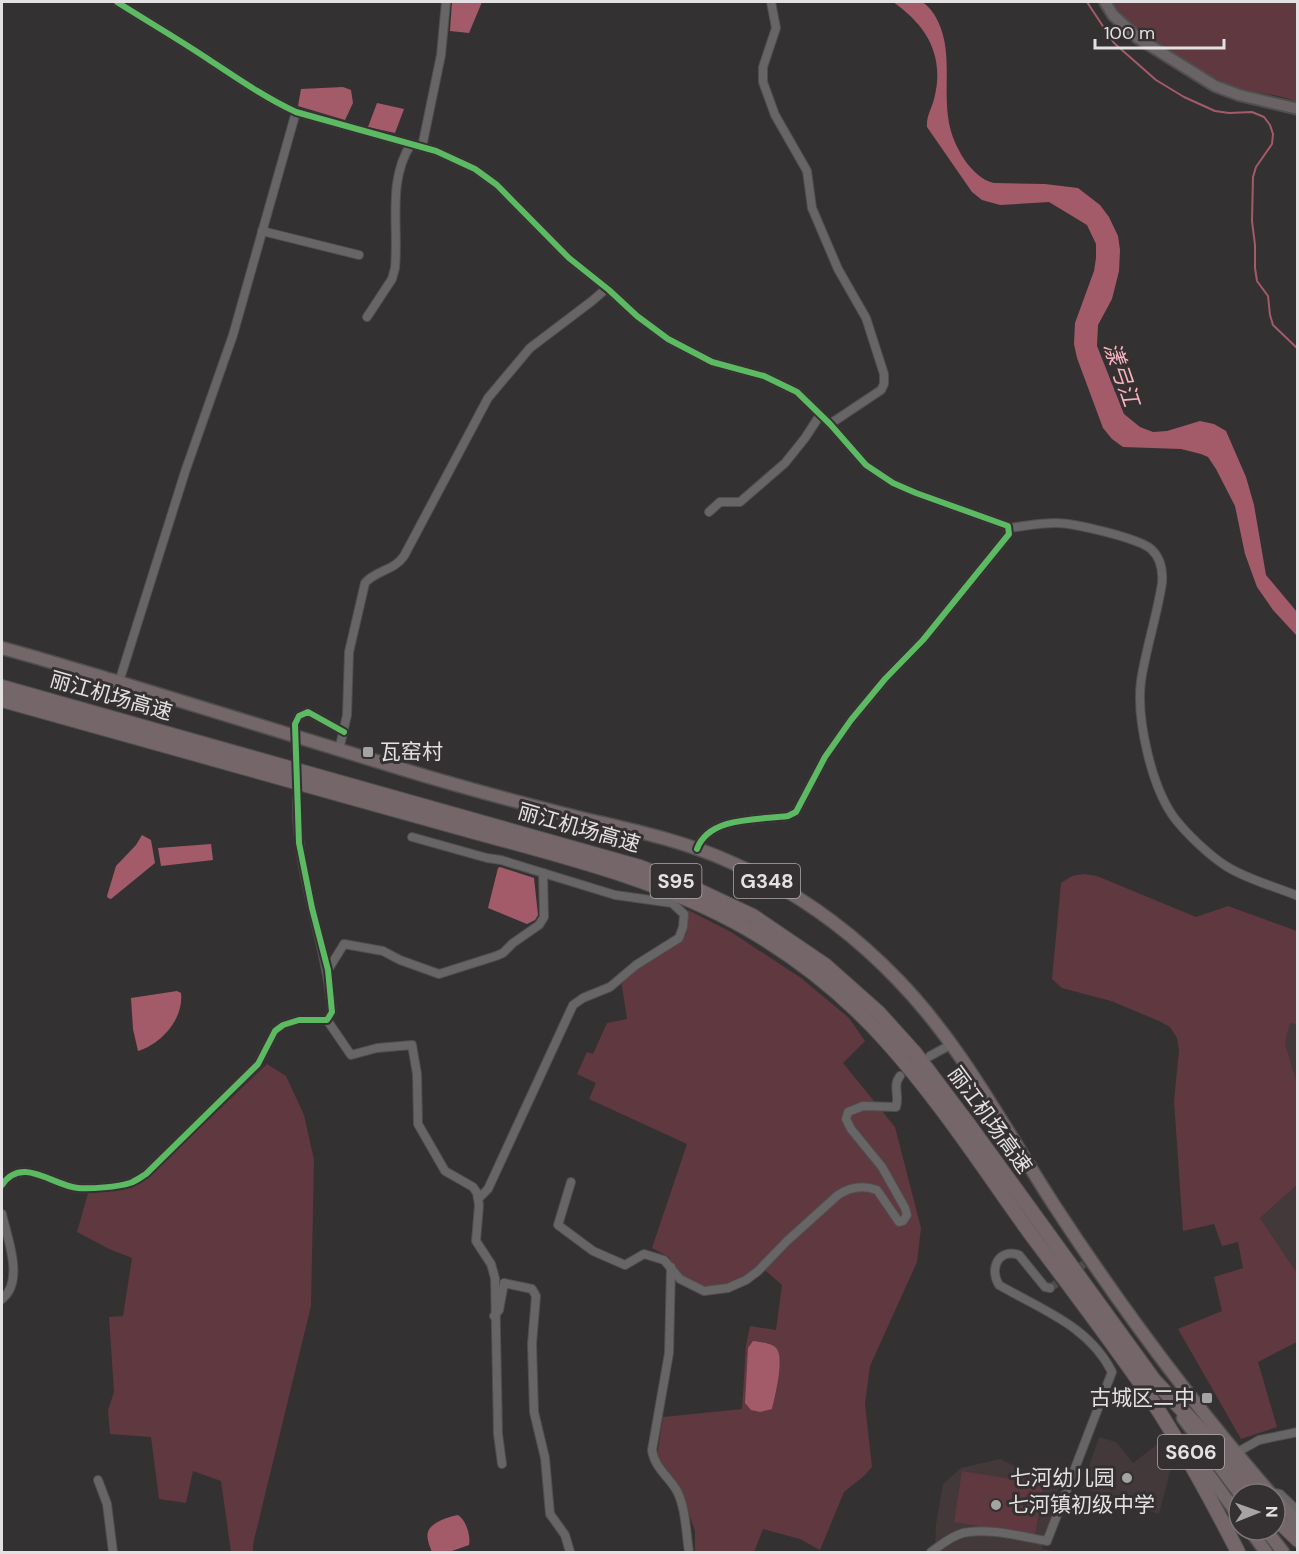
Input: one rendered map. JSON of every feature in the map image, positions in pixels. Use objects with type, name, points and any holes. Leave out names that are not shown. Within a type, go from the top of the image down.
[{"type":"highway","name":"G348","points":[[2,648],[482,792],[651,834],[730,861],[803,902],[874,956],[903,984],[952,1044],[1055,1206],[1087,1261],[1177,1380],[1261,1482]]},
{"type":"highway","name":"丽江机场高速","points":[[2,687],[620,861],[687,885],[753,916],[825,965],[859,994],[897,1033],[970,1126],[1149,1384]]},
{"type":"highway","name":"丽江机场高速","points":[[2,700],[573,860],[681,897],[746,928],[817,976],[887,1042],[1149,1384]]},
{"type":"highway","name":"S606","points":[[1149,1384],[1230,1482]]},
{"type":"highway","name":"S606","points":[[1149,1384],[1227,1498]]},
{"type":"highway","points":[[1149,1384],[1214,1444],[1245,1482]]},
{"type":"highway","points":[[1149,1384],[1238,1552]]},
{"type":"highway","name":"G348","points":[[1287,1511],[1298,1523]]},
{"type":"highway","points":[[1287,1529],[1298,1540]]},
{"type":"main road","points":[[1105,2],[1113,15],[1138,38],[1215,86],[1231,93],[1298,109]]},
{"type":"street","points":[[117,2],[209,59],[243,83],[296,112],[450,156],[487,177],[569,258],[607,288],[637,316],[668,339],[712,362],[754,372],[780,382],[797,392],[830,424],[866,465],[893,483],[1009,528],[1058,523],[1091,528],[1142,543],[1156,555],[1160,564],[1162,583],[1141,681],[1140,702],[1142,726],[1159,788],[1177,821],[1218,860],[1246,876],[1298,896]]},
{"type":"street","points":[[422,147],[441,55],[446,2]]},
{"type":"street","points":[[771,2],[776,28],[763,67],[763,81],[775,115],[807,171],[812,208],[838,268],[866,318],[884,374],[884,384],[881,390],[830,424]]},
{"type":"street","points":[[120,682],[185,472],[233,335],[296,112]]},
{"type":"street","points":[[367,317],[392,279],[395,268],[397,176],[402,160],[411,144]]},
{"type":"street","points":[[262,231],[359,255]]},
{"type":"street","points":[[339,750],[347,714],[348,652],[365,583],[372,576],[394,567],[404,556],[488,398],[530,348],[592,302],[607,288]]},
{"type":"street","points":[[709,512],[720,502],[740,502],[785,463],[806,438],[820,415]]},
{"type":"street","points":[[698,849],[708,832],[724,824],[789,816],[796,812],[825,757],[851,720],[885,679],[930,632],[1009,534],[1009,528]]},
{"type":"street","points":[[295,724],[299,716],[308,712],[344,732]]},
{"type":"street","points":[[297,798],[297,828],[302,858],[327,970],[332,1012],[327,1020]]},
{"type":"street","points":[[412,837],[615,895],[672,903],[684,914],[679,939],[636,966],[610,987],[582,998],[573,1005],[488,1189],[479,1198]]},
{"type":"street","points":[[327,970],[345,944],[383,951],[400,960],[439,974],[502,953],[539,925],[544,917],[543,873]]},
{"type":"street","points":[[2,1185],[9,1176],[25,1172],[36,1173],[78,1188],[125,1184],[136,1180],[146,1174],[258,1064],[275,1031],[283,1025],[299,1020],[327,1020]]},
{"type":"street","points":[[327,1020],[351,1055],[376,1048],[412,1045],[417,1074],[418,1124],[445,1171],[473,1187],[479,1198],[476,1241],[493,1268],[495,1278],[498,1434],[502,1464]]},
{"type":"street","points":[[930,1056],[952,1044]]},
{"type":"street","points":[[571,1182],[558,1225],[592,1251],[625,1265],[644,1254],[664,1260],[680,1279],[704,1291],[728,1288],[746,1280],[758,1271],[838,1195],[853,1188],[865,1187],[879,1191],[899,1222],[903,1221],[907,1215],[905,1208],[882,1167],[851,1129],[846,1119],[848,1112],[856,1108],[896,1107],[896,1085],[900,1076]]},
{"type":"street","points":[[2,1214],[13,1262],[11,1289],[2,1299]]},
{"type":"street","points":[[932,1552],[957,1535],[971,1532],[989,1532],[1047,1541],[1112,1372],[1098,1348],[1080,1331],[999,1285],[994,1275],[996,1263],[1005,1254],[1019,1255],[1045,1287],[1050,1288]]},
{"type":"street","points":[[671,1267],[669,1353],[652,1450],[653,1458],[677,1492],[687,1528],[689,1552]]},
{"type":"street","points":[[494,1316],[499,1310],[504,1283],[532,1289],[536,1296],[532,1344],[534,1412],[545,1458],[550,1514],[564,1535],[570,1552]]},
{"type":"street","points":[[1236,1453],[1259,1440],[1298,1432]]},
{"type":"street","points":[[98,1480],[107,1504],[113,1552]]},
{"type":"street","points":[[1287,1501],[1298,1511]]},
{"type":"shaded area","points":[[918,1],[934,14],[944,40],[947,109],[951,132],[964,159],[978,175],[994,183],[1045,184],[1078,188],[1100,205],[1109,217],[1118,236],[1119,271],[1112,299],[1098,325],[1097,346],[1124,414],[1140,427],[1153,432],[1167,431],[1200,421],[1214,424],[1226,431],[1246,477],[1254,505],[1266,575],[1297,612],[1297,636],[1273,610],[1257,587],[1245,554],[1235,506],[1208,457],[1181,449],[1123,447],[1103,428],[1074,344],[1075,323],[1094,271],[1096,258],[1096,244],[1087,225],[1049,202],[1000,205],[982,200],[972,192],[927,127],[937,80],[937,66],[930,42],[915,20],[893,2]]},
{"type":"shaded area","points":[[452,2],[482,2],[469,33],[450,31]]},
{"type":"shaded area","points":[[1113,2],[1297,2],[1297,102],[1238,88],[1216,78],[1143,33],[1119,11]]},
{"type":"shaded area","points":[[343,87],[351,90],[353,103],[345,120],[298,106],[301,89]]},
{"type":"shaded area","points":[[377,103],[404,109],[395,133],[368,127]]},
{"type":"shaded area","points":[[142,835],[151,840],[155,863],[111,899],[108,898],[116,866],[136,845]]},
{"type":"shaded area","points":[[211,844],[213,860],[161,866],[158,848]]},
{"type":"shaded area","points":[[500,867],[534,878],[538,915],[535,920],[527,924],[488,908]]},
{"type":"shaded area","points":[[1084,874],[1097,876],[1196,917],[1228,906],[1297,931],[1297,1025],[1290,1023],[1285,1043],[1297,1083],[1297,1185],[1260,1218],[1297,1273],[1297,1342],[1258,1362],[1277,1427],[1241,1439],[1178,1329],[1222,1311],[1214,1277],[1243,1268],[1238,1242],[1222,1246],[1214,1224],[1183,1231],[1174,1101],[1179,1050],[1177,1038],[1170,1027],[1159,1021],[1111,1001],[1062,988],[1052,979],[1061,883],[1072,876]]},
{"type":"shaded area","points":[[688,910],[731,932],[801,978],[849,1018],[865,1041],[843,1063],[895,1127],[921,1228],[917,1262],[870,1366],[865,1404],[872,1467],[844,1492],[820,1550],[800,1539],[763,1529],[754,1552],[695,1552],[695,1531],[680,1488],[657,1456],[663,1417],[742,1409],[746,1345],[750,1326],[776,1330],[782,1285],[759,1265],[742,1278],[715,1288],[705,1287],[675,1271],[669,1257],[652,1248],[687,1144],[589,1099],[596,1083],[577,1074],[587,1052],[593,1054],[607,1023],[627,1019],[621,980],[679,943],[686,935]]},
{"type":"shaded area","points":[[177,991],[181,993],[181,1003],[175,1021],[155,1043],[138,1051],[133,1029],[131,998]]},
{"type":"shaded area","points":[[1290,1023],[1297,1025],[1297,1083],[1285,1043]]},
{"type":"shaded area","points":[[267,1064],[286,1076],[304,1115],[314,1160],[311,1306],[253,1544],[253,1552],[231,1552],[221,1481],[193,1471],[186,1503],[159,1499],[151,1437],[110,1434],[108,1410],[114,1392],[109,1317],[123,1316],[132,1258],[77,1232],[89,1190],[129,1188],[143,1182]]},
{"type":"shaded area","points":[[1297,1185],[1297,1273],[1260,1218]]},
{"type":"shaded area","points":[[753,1341],[774,1346],[779,1353],[780,1360],[772,1409],[760,1412],[751,1410],[745,1403],[748,1348]]},
{"type":"shaded area","name":"七河幼儿园","points":[[1099,1437],[1116,1442],[1133,1463],[1159,1443],[1171,1468],[1159,1514],[1082,1488]]},
{"type":"shaded area","name":"七河镇初级中学","points":[[1000,1459],[1059,1486],[1042,1549],[1059,1552],[935,1552],[936,1524],[943,1484],[961,1468]]},
{"type":"shaded area","points":[[962,1471],[1044,1484],[1035,1535],[954,1522]]},
{"type":"shaded area","points":[[458,1515],[467,1528],[469,1545],[452,1551],[432,1552],[428,1542],[428,1532],[432,1526],[441,1520]]},
{"type":"waterway","points":[[1087,2],[1114,43],[1156,80],[1184,97],[1215,111],[1252,112],[1264,117],[1270,125],[1273,134],[1272,144],[1256,167],[1253,177],[1252,221],[1255,268],[1257,281],[1268,296],[1273,325],[1298,349]]},
{"type":"tunnel","points":[[294,734],[297,798]]},
{"type":"tunnel","points":[[1050,1288],[1084,1264]]},
{"type":"cycle path","points":[[117,2],[251,87],[296,112],[436,151],[475,169],[497,185],[569,258],[637,316],[668,339],[712,362],[764,376],[797,392],[830,424],[866,465],[893,483],[1008,526],[1009,534],[923,640],[885,679],[851,720],[825,757],[796,812],[788,816],[750,819],[724,825],[712,830],[703,838],[697,849]]},
{"type":"cycle path","points":[[2,1185],[10,1176],[28,1172],[78,1188],[111,1187],[134,1181],[146,1174],[258,1064],[275,1031],[283,1025],[299,1020],[327,1020],[332,1012],[328,970],[299,843],[295,724],[299,716],[308,712],[344,732]]},
{"type":"place","name":"瓦窑村","points":[[368,752]]},
{"type":"place","name":"古城区二中","points":[[1207,1398]]},
{"type":"place","name":"七河幼儿园","points":[[1127,1478]]},
{"type":"place","name":"七河镇初级中学","points":[[996,1505]]},
{"type":"water label","name":"漾弓江","points":[[1122,374]]}]
